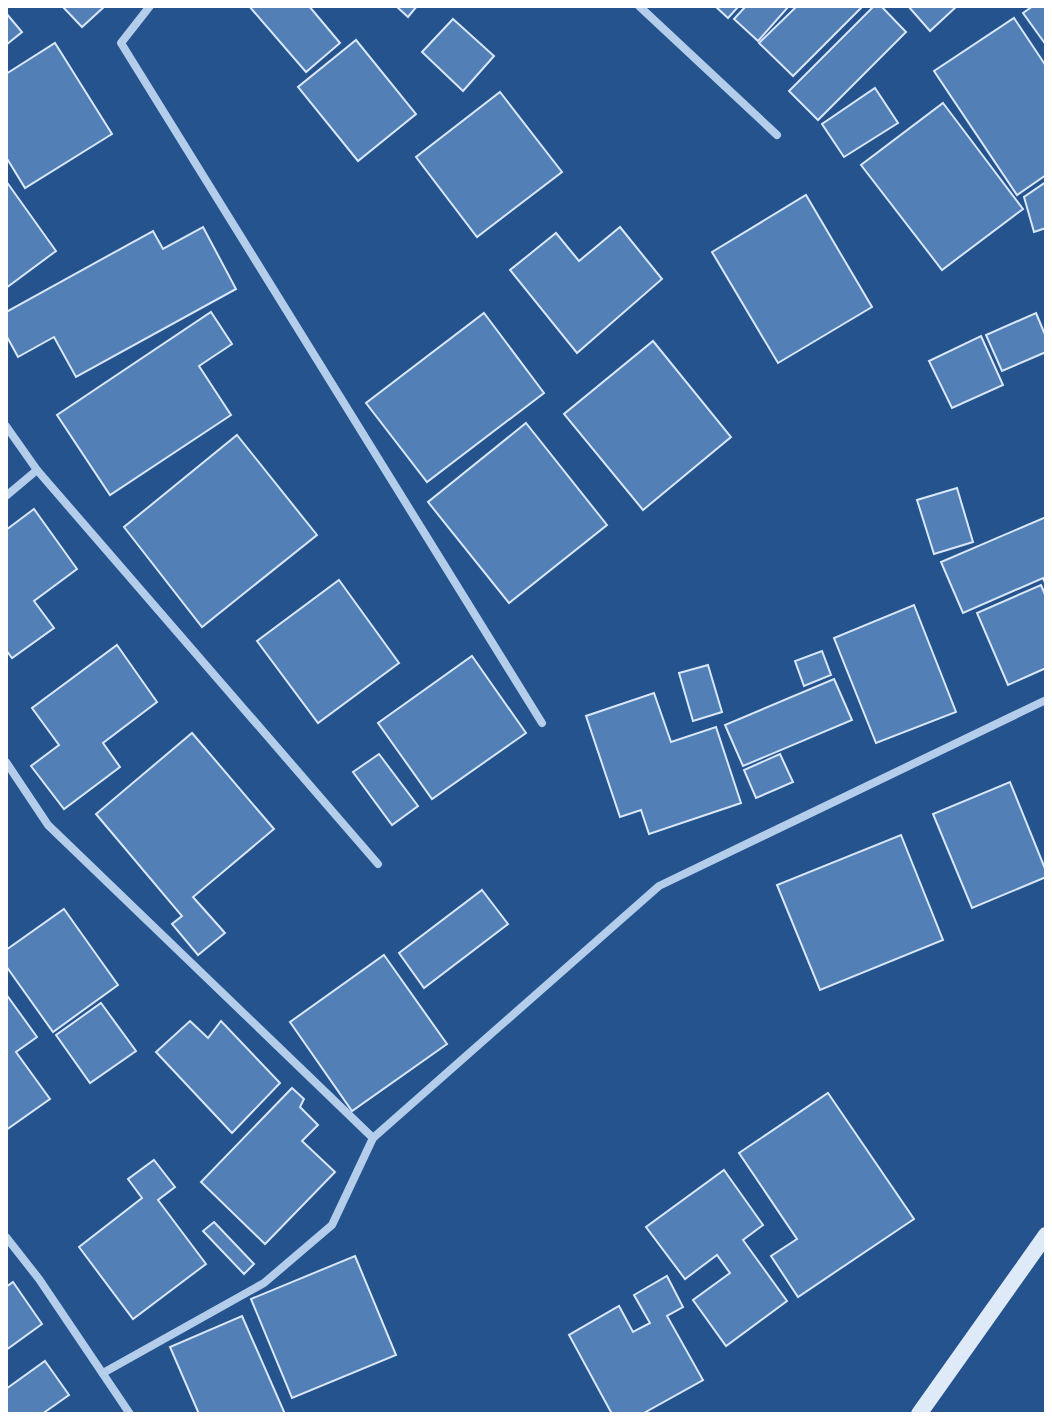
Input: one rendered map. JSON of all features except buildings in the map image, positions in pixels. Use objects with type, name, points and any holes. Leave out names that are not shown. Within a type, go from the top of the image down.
[{"type":"main road","points":[[919,1414],[1046,1235]]},
{"type":"street","points":[[150,6],[121,43],[542,723]]},
{"type":"street","points":[[639,6],[777,135]]},
{"type":"street","points":[[6,426],[37,470],[378,864]]},
{"type":"street","points":[[6,496],[37,470]]},
{"type":"street","points":[[103,1373],[264,1283],[332,1225],[373,1138],[659,886],[1046,700]]},
{"type":"street","points":[[6,762],[48,825],[373,1138]]},
{"type":"street","points":[[6,1237],[39,1279],[130,1414]]}]
